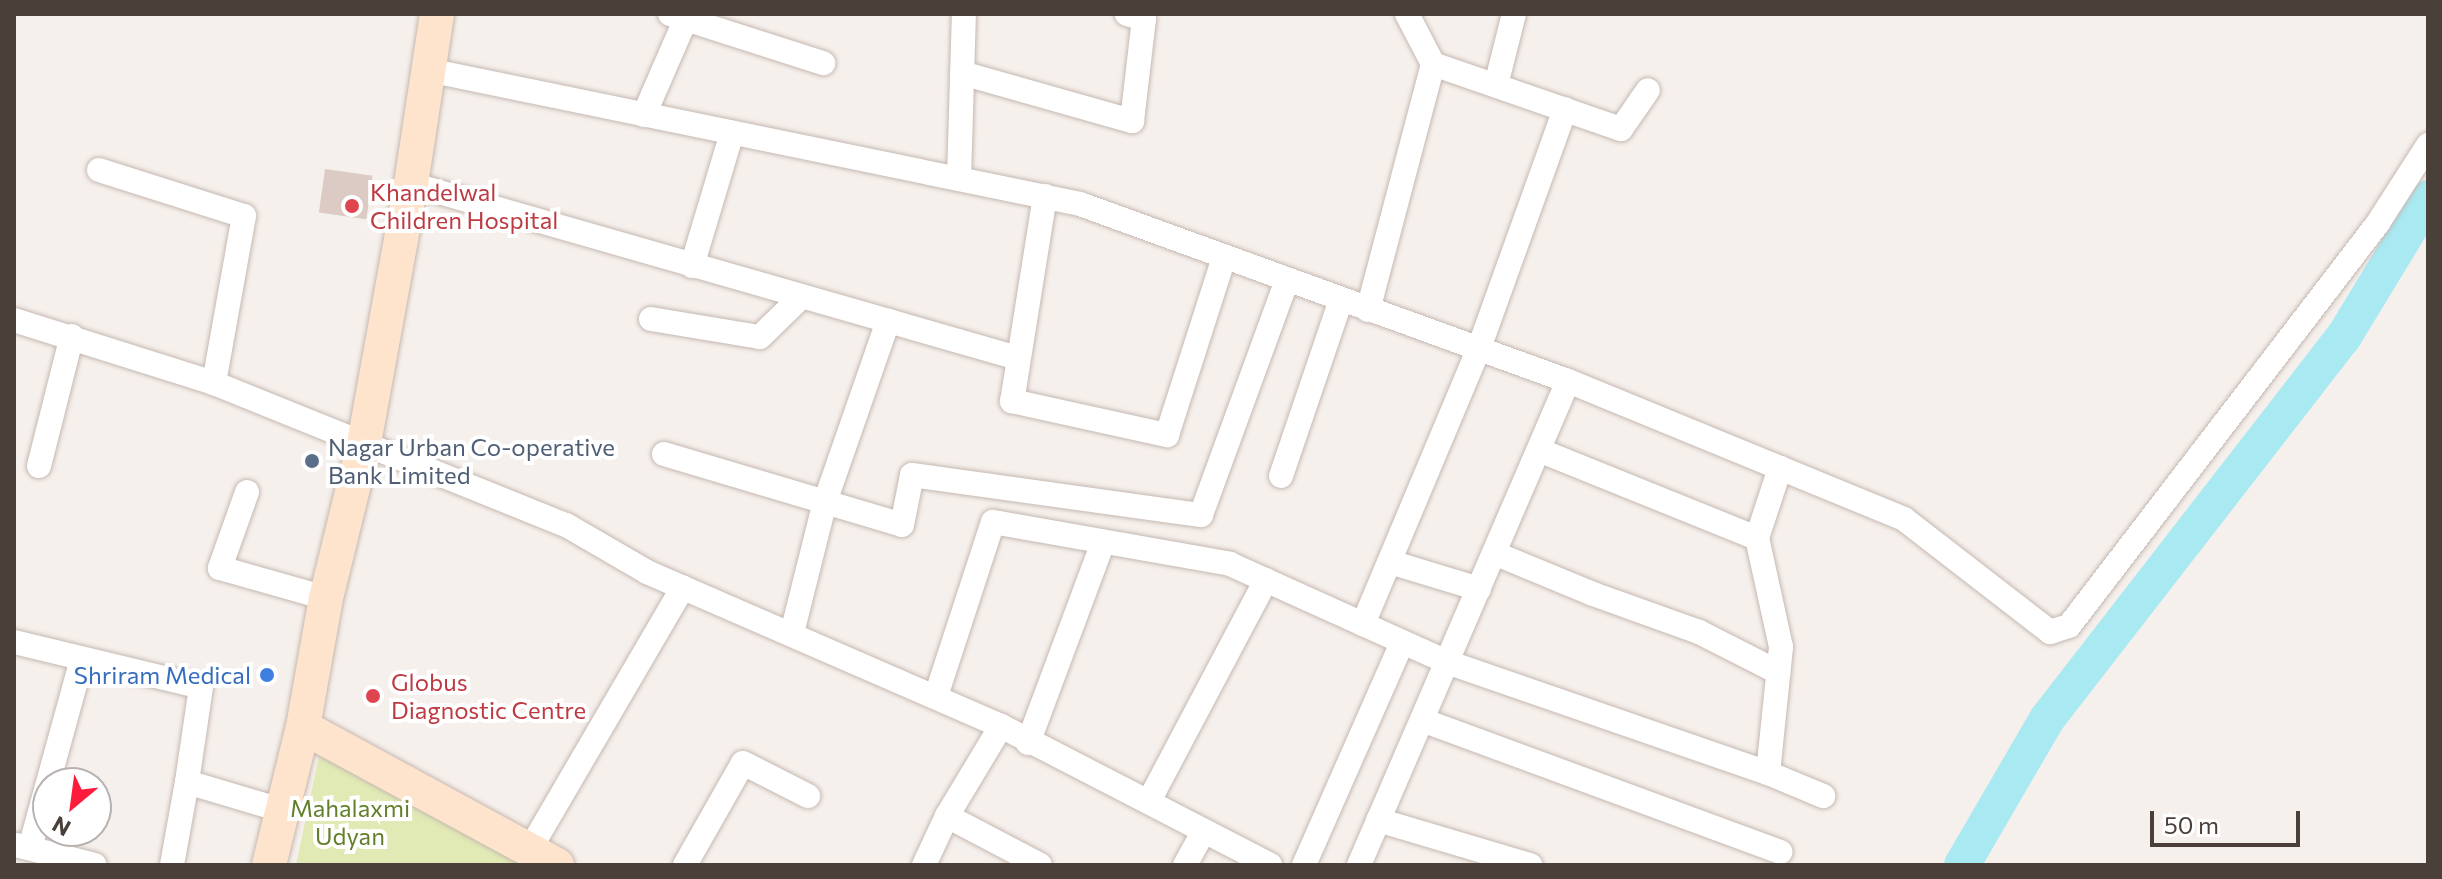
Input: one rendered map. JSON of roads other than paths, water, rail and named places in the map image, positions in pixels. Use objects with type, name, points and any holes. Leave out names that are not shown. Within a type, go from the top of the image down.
[{"type":"street","points":[[269,865],[303,727],[326,598],[364,443],[411,184],[437,14]]},
{"type":"street","points":[[959,179],[964,14]]},
{"type":"street","points":[[962,73],[1132,121],[1144,19],[1127,14]]},
{"type":"street","points":[[1368,310],[1433,64],[1407,14]]},
{"type":"street","points":[[1496,85],[1514,14]]},
{"type":"street","points":[[644,115],[681,16],[823,63]]},
{"type":"street","points":[[1433,64],[1621,129],[1648,90]]},
{"type":"street","points":[[428,70],[1080,204],[1478,351],[1568,381],[1904,519],[2050,632],[2069,626],[2378,223],[2428,145]]},
{"type":"street","points":[[1363,624],[1478,351],[1565,109]]},
{"type":"street","points":[[692,266],[732,133]]},
{"type":"street","points":[[99,170],[244,216],[214,383]]},
{"type":"street","points":[[411,184],[1018,358]]},
{"type":"street","points":[[1045,196],[1012,401],[1167,435],[1224,257]]},
{"type":"street","points":[[664,454],[902,525],[912,475],[1201,515],[1287,280]]},
{"type":"street","points":[[651,319],[760,337],[801,297]]},
{"type":"street","points":[[1281,476],[1341,300]]},
{"type":"street","points":[[14,320],[214,383],[566,525],[647,572],[1001,726],[1028,743],[1149,801],[1203,833],[1270,865]]},
{"type":"street","points":[[792,633],[825,502],[888,321]]},
{"type":"street","points":[[39,466],[72,336]]},
{"type":"street","points":[[1359,865],[1568,381]]},
{"type":"street","points":[[1539,450],[1757,538]]},
{"type":"street","points":[[1768,773],[1781,647],[1757,538],[1780,468]]},
{"type":"street","points":[[247,492],[220,568],[326,598]]},
{"type":"street","points":[[936,696],[993,522],[1230,564],[1447,662],[1768,773],[1823,796]]},
{"type":"street","points":[[1028,743],[1103,542]]},
{"type":"street","points":[[1494,553],[1699,632],[1778,672]]},
{"type":"street","points":[[1390,562],[1479,589]]},
{"type":"street","points":[[1149,801],[1266,580]]},
{"type":"street","points":[[303,727],[544,857],[683,587]]},
{"type":"street","points":[[14,642],[201,687],[172,865]]},
{"type":"street","points":[[1304,865],[1402,643]]},
{"type":"street","points":[[82,659],[22,846],[95,865]]},
{"type":"street","points":[[1422,720],[1781,852]]},
{"type":"street","points":[[924,865],[947,816],[1001,726]]},
{"type":"street","points":[[685,865],[743,763],[808,796]]},
{"type":"street","points":[[187,782],[281,810]]},
{"type":"street","points":[[947,816],[1040,865]]},
{"type":"street","points":[[1378,820],[1530,865]]},
{"type":"street","points":[[1185,865],[1203,833]]},
{"type":"waterway","points":[[1962,865],[2047,719],[2343,338],[2428,198]]},
{"type":"place","name":"Khandelwal Children Hospital","points":[[352,206]]},
{"type":"place","name":"Nagar Urban Co-operative Bank Limited","points":[[312,461]]},
{"type":"place","name":"Shriram Medical","points":[[267,675]]},
{"type":"place","name":"Globus Diagnostic Centre","points":[[373,696]]},
{"type":"park label","name":"Mahalaxmi Udyan","points":[[350,822]]}]
